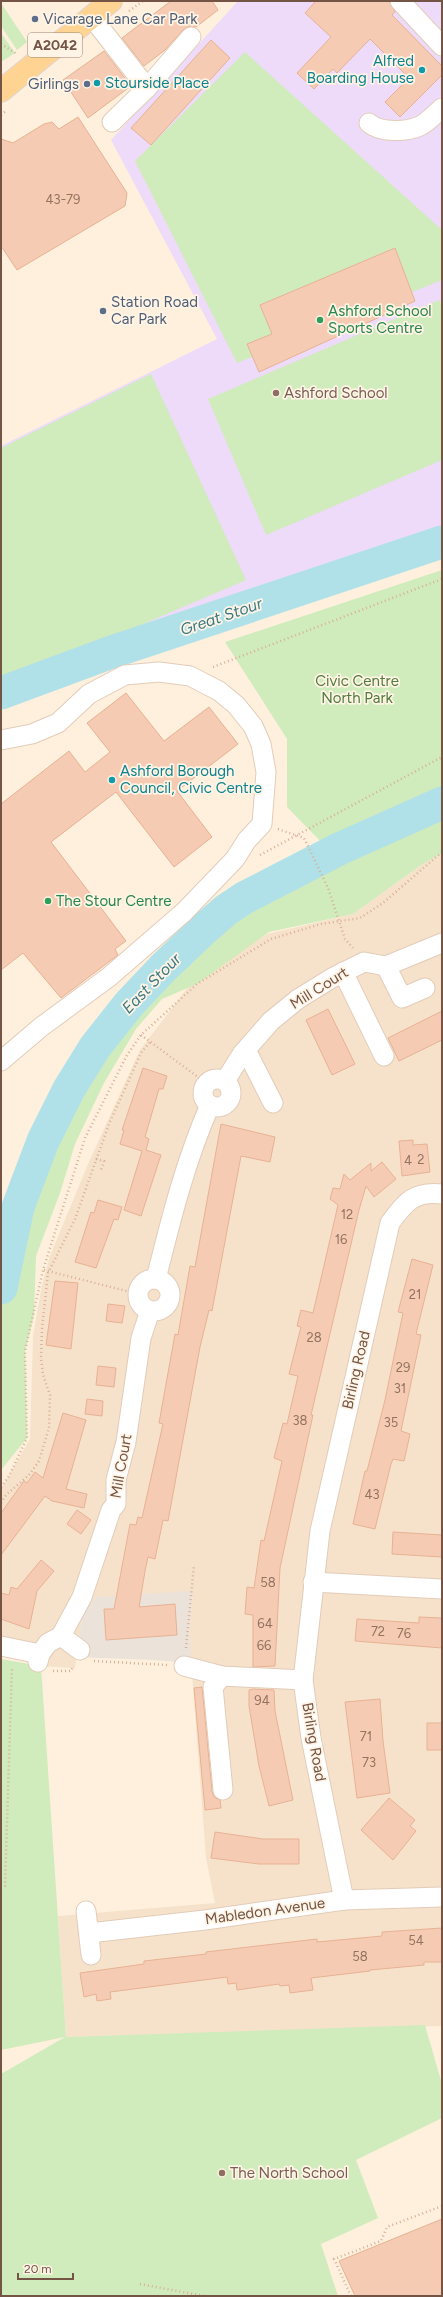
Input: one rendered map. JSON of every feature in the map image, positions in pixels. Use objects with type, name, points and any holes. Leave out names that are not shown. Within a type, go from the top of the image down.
[{"type":"main road","name":"A2042","points":[[1,91],[91,16],[118,8]]},
{"type":"street","points":[[400,1],[442,46]]},
{"type":"street","points":[[91,16],[147,88]]},
{"type":"street","points":[[112,122],[147,88],[191,37]]},
{"type":"street","points":[[369,123],[375,128],[400,130],[420,126],[442,108]]},
{"type":"street","points":[[1,740],[32,734],[58,723],[90,694],[125,675],[159,672],[190,676],[219,691],[236,706],[253,726],[261,744],[266,772],[262,824],[238,855],[184,912],[109,977],[41,1027],[1,1061]]},
{"type":"street","points":[[1,732],[32,734]]},
{"type":"street","points":[[425,988],[402,998],[386,966],[442,943]]},
{"type":"street","name":"Mill Court","points":[[225,1081],[246,1050],[271,1021],[298,999],[343,972],[364,962],[386,966]]},
{"type":"street","points":[[343,972],[384,1056]]},
{"type":"street","points":[[246,1050],[273,1103]]},
{"type":"street","points":[[213,1079],[225,1081],[231,1089],[228,1102],[219,1107],[210,1105],[203,1095],[206,1083],[213,1079]]},
{"type":"street","points":[[156,1279],[177,1192],[195,1139],[210,1105]]},
{"type":"street","name":"Birling Road","points":[[344,1900],[311,1738],[303,1680],[320,1531],[390,1223],[404,1204],[426,1192],[442,1194]]},
{"type":"street","points":[[156,1279],[166,1284],[169,1288],[170,1298],[165,1308],[150,1311],[141,1304],[138,1294],[142,1284],[156,1279]]},
{"type":"street","name":"Mill Court","points":[[42,1662],[48,1643],[61,1636],[82,1597],[111,1510],[116,1504],[116,1480],[126,1442],[141,1338],[150,1311]]},
{"type":"street","points":[[313,1582],[442,1589]]},
{"type":"street","points":[[61,1636],[83,1657]]},
{"type":"street","points":[[1,1646],[42,1662]]},
{"type":"street","points":[[184,1666],[222,1676],[303,1680]]},
{"type":"street","points":[[222,1676],[213,1687],[223,1790]]},
{"type":"street","name":"Mabledon Avenue","points":[[89,1932],[205,1920],[344,1900],[442,1897]]},
{"type":"street","points":[[86,1911],[91,1955]]},
{"type":"path","points":[[118,8],[143,1]]},
{"type":"path","points":[[1,44],[14,50]]},
{"type":"path","points":[[190,676],[442,579]]},
{"type":"path","points":[[238,855],[257,857],[296,834],[442,756]]},
{"type":"path","points":[[296,834],[304,838],[328,888],[340,919],[345,939],[364,962]]},
{"type":"path","points":[[1,1487],[9,1476],[27,1438],[25,1351],[44,1270],[85,1138],[127,1055],[141,1035],[197,984],[271,939],[340,919],[360,918],[383,904],[442,852]]},
{"type":"path","points":[[141,1035],[206,1083]]},
{"type":"path","points":[[1,1502],[6,1495],[29,1475],[39,1460],[49,1428],[50,1395],[43,1375],[41,1357],[42,1329],[48,1273],[74,1219],[96,1159],[138,1060],[150,1042]]},
{"type":"path","points":[[96,1159],[104,1161],[101,1170]]},
{"type":"path","points":[[44,1270],[48,1273],[138,1294]]},
{"type":"path","points":[[42,1662],[71,1671],[83,1657],[184,1666],[194,1565]]},
{"type":"path","points":[[1,1888],[5,1886],[12,1664]]},
{"type":"path","points":[[351,2296],[334,2260],[381,2241],[387,2227],[442,2206]]},
{"type":"path","points":[[140,2284],[204,2296]]},
{"type":"shaded area","name":"Ashford School","points":[[238,1],[442,1],[442,543],[1,688],[1,446],[217,339],[111,140]]},
{"type":"shaded area","points":[[442,853],[442,2026],[66,2037],[58,1916],[215,1903],[206,1858],[189,1634],[193,1591],[82,1618],[75,1668],[41,1666],[1,1652],[1,1489],[30,1439],[33,1336],[42,1285],[50,1256],[88,1164],[140,1050],[195,978],[267,934],[353,914],[421,865]]},
{"type":"shaded area","points":[[193,1591],[189,1634],[192,1663],[76,1657],[82,1618],[95,1597]]},
{"type":"green space","points":[[1,3],[27,42],[17,50],[1,26]]},
{"type":"green space","points":[[1,33],[15,53],[1,62]]},
{"type":"green space","points":[[245,52],[442,230],[442,280],[237,363],[135,161]]},
{"type":"green space","points":[[439,300],[442,306],[442,460],[266,535],[208,399]]},
{"type":"green space","points":[[151,374],[246,580],[1,685],[1,448]]},
{"type":"green space","name":"Civic Centre North Park","points":[[442,570],[442,791],[326,847],[287,807],[287,739],[225,642]]},
{"type":"green space","points":[[442,803],[442,853],[421,865],[353,914],[269,932],[197,984],[162,999],[136,1029],[104,1083],[75,1144],[60,1193],[36,1256],[34,1315],[25,1351],[27,1438],[1,1470],[1,1295],[11,1245],[43,1141],[112,1026],[219,916],[286,875]]},
{"type":"green space","name":"The North School","points":[[1,1659],[41,1666],[66,2037],[425,2025],[442,2084],[442,2118],[356,2160],[378,2218],[321,2244],[338,2296],[1,2296],[1,2074],[65,2037],[1,2050]]},
{"type":"building","points":[[171,1],[212,1],[218,10],[196,27],[188,27],[183,30],[165,50],[144,66],[122,38]]},
{"type":"building","points":[[316,1],[389,1],[395,12],[392,15],[442,66],[442,75],[400,117],[385,102],[409,78],[370,39],[337,73],[333,69],[314,89],[297,73],[331,37],[305,13]]},
{"type":"building","points":[[211,40],[230,58],[151,145],[131,128]]},
{"type":"building","name":"Stourside Place","points":[[104,51],[131,86],[88,118],[63,80]]},
{"type":"building","points":[[78,117],[127,193],[125,206],[17,270],[1,246],[1,139],[13,143],[44,124],[52,122],[59,129]]},
{"type":"building","name":"Ashford School Sports Centre","points":[[395,248],[415,301],[259,372],[247,344],[272,334],[260,305]]},
{"type":"building","points":[[126,693],[164,741],[209,707],[238,744],[177,791],[212,837],[174,867],[116,792],[51,842],[126,941],[115,949],[118,955],[61,998],[23,953],[1,970],[1,804],[69,751],[85,772],[110,752],[87,723]]},
{"type":"building","points":[[328,1009],[355,1064],[332,1075],[306,1020]]},
{"type":"building","points":[[442,1011],[442,1040],[399,1061],[388,1038]]},
{"type":"building","points":[[143,1068],[167,1076],[163,1089],[159,1089],[145,1137],[149,1139],[146,1150],[161,1155],[141,1216],[124,1210],[142,1151],[120,1144],[124,1130],[122,1130]]},
{"type":"building","points":[[221,1124],[275,1137],[270,1162],[241,1156],[212,1311],[209,1310],[200,1347],[168,1521],[163,1520],[155,1559],[148,1557],[145,1571],[139,1607],[175,1604],[177,1635],[106,1640],[104,1609],[114,1609],[130,1524],[136,1525],[138,1517],[142,1518],[163,1424],[159,1423],[175,1334],[178,1335],[190,1266],[195,1267]]},
{"type":"building","points":[[413,1140],[413,1145],[427,1144],[430,1172],[402,1176],[399,1141]]},
{"type":"building","points":[[382,1162],[396,1179],[374,1197],[366,1186],[359,1210],[311,1415],[313,1415],[280,1568],[275,1666],[253,1667],[253,1615],[245,1614],[247,1587],[254,1588],[261,1540],[264,1541],[282,1461],[274,1458],[283,1423],[287,1424],[298,1376],[289,1374],[301,1327],[297,1326],[301,1310],[313,1313],[338,1205],[330,1199],[333,1188],[340,1189],[344,1174],[350,1180],[371,1163],[371,1171]]},
{"type":"building","points":[[98,1200],[122,1207],[118,1220],[114,1219],[96,1268],[75,1262],[91,1212],[94,1213]]},
{"type":"building","points":[[412,1259],[433,1265],[416,1334],[421,1335],[401,1431],[410,1434],[404,1461],[393,1459],[391,1464],[375,1529],[353,1524],[365,1471],[367,1471],[385,1400],[403,1313],[398,1312]]},
{"type":"building","points":[[55,1281],[78,1283],[71,1349],[46,1345]]},
{"type":"building","points":[[108,1304],[125,1306],[122,1323],[106,1321]]},
{"type":"building","points":[[98,1366],[116,1368],[114,1387],[96,1385]]},
{"type":"building","points":[[87,1399],[103,1401],[102,1416],[85,1414]]},
{"type":"building","points":[[63,1413],[86,1420],[66,1489],[87,1494],[84,1508],[52,1501],[45,1496],[1,1555],[1,1513],[24,1481],[27,1483],[35,1472],[43,1478]]},
{"type":"building","points":[[77,1510],[91,1520],[81,1534],[67,1524]]},
{"type":"building","points":[[393,1532],[442,1535],[442,1557],[392,1554]]},
{"type":"building","points":[[41,1560],[54,1571],[37,1591],[29,1629],[1,1619],[1,1593],[9,1595],[11,1587],[17,1589]]},
{"type":"building","points":[[419,1617],[442,1618],[442,1648],[355,1641],[357,1619],[419,1623]]},
{"type":"building","points":[[202,1687],[212,1791],[214,1797],[220,1800],[221,1808],[205,1810],[194,1688]]},
{"type":"building","points":[[249,1690],[274,1690],[275,1711],[293,1800],[269,1806],[259,1766],[249,1706]]},
{"type":"building","points":[[380,1699],[383,1741],[390,1793],[357,1798],[345,1702]]},
{"type":"building","points":[[427,1723],[442,1723],[442,1750],[427,1750]]},
{"type":"building","points":[[389,1798],[415,1820],[410,1826],[416,1831],[393,1860],[361,1830]]},
{"type":"building","points":[[215,1832],[263,1839],[299,1839],[299,1864],[259,1864],[211,1858]]},
{"type":"building","points":[[442,1928],[442,1962],[424,1962],[424,1965],[370,1970],[311,1978],[313,1990],[290,1993],[289,1985],[280,1986],[279,1984],[237,1990],[236,1983],[228,1984],[227,1977],[110,1992],[111,1999],[97,2001],[96,1994],[84,1997],[80,1973],[144,1964],[144,1961],[206,1954],[206,1952],[317,1939],[317,1942],[382,1936],[382,1932]]},
{"type":"building","points":[[442,2219],[442,2296],[355,2296],[339,2261]]},
{"type":"waterway","name":"Great Stour","points":[[1,693],[109,653],[442,542]]},
{"type":"waterway","name":"East Stour","points":[[1,1288],[18,1207],[43,1141],[69,1089],[95,1047],[129,1004],[163,968],[203,930],[226,910],[244,898],[339,849],[442,803]]},
{"type":"place","name":"Vicarage Lane Car Park","points":[[35,19]]},
{"type":"place","name":"Alfred Boarding House","points":[[422,70]]},
{"type":"place","name":"Stourside Place","points":[[97,83]]},
{"type":"place","name":"Girlings","points":[[87,84]]},
{"type":"place","name":"Station Road Car Park","points":[[103,311]]},
{"type":"place","name":"Ashford School Sports Centre","points":[[320,320]]},
{"type":"place","name":"Ashford School","points":[[276,393]]},
{"type":"place","name":"Ashford Borough Council, Civic Centre","points":[[112,780]]},
{"type":"place","name":"The Stour Centre","points":[[48,901]]},
{"type":"place","name":"The North School","points":[[222,2173]]}]
